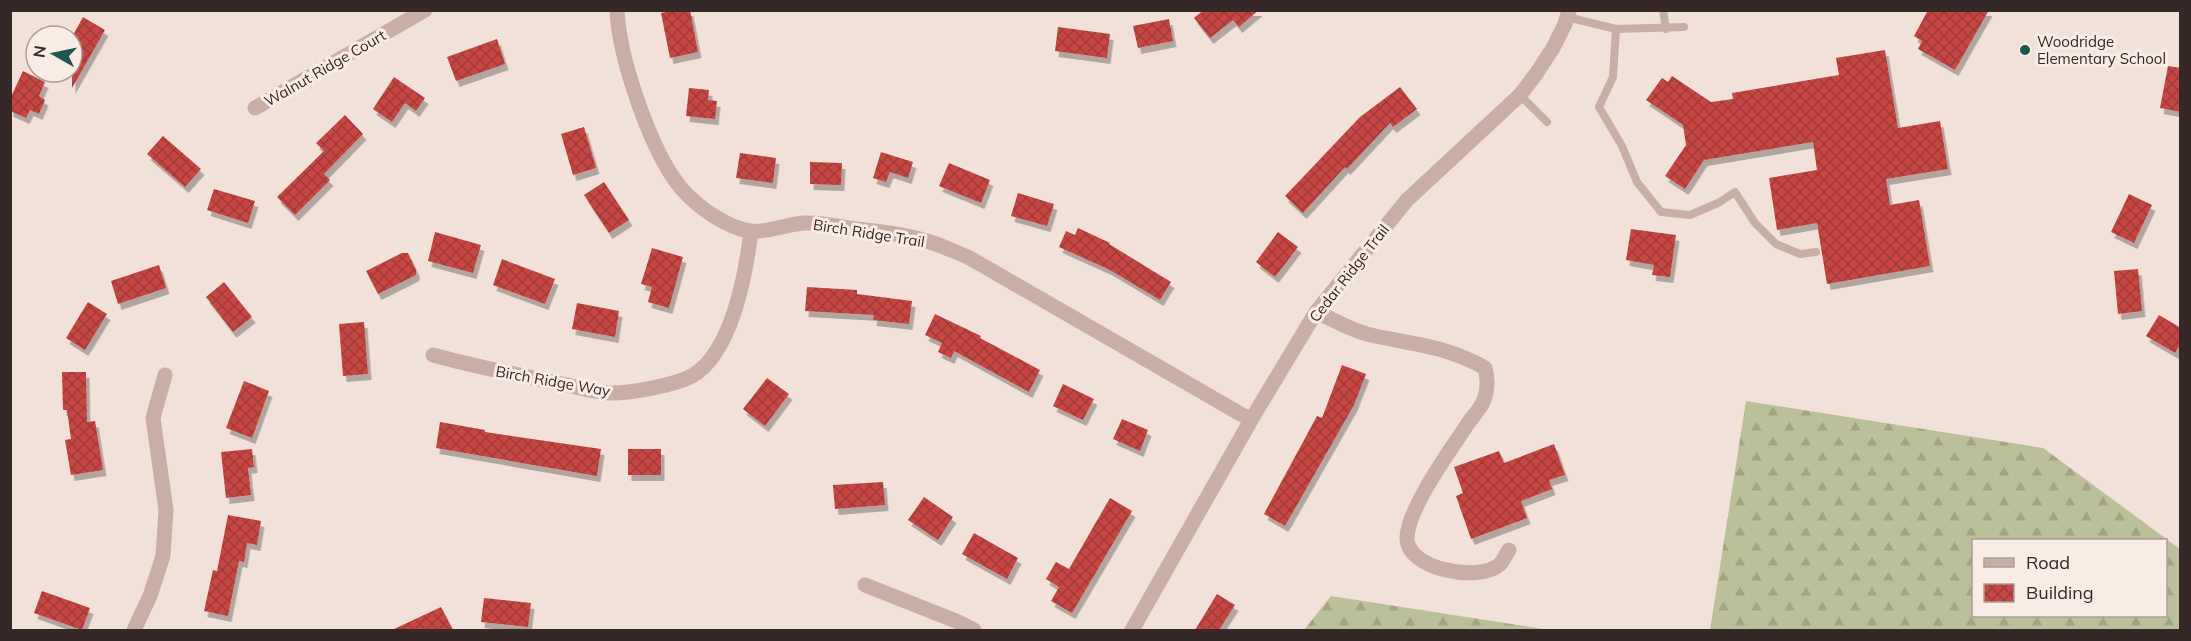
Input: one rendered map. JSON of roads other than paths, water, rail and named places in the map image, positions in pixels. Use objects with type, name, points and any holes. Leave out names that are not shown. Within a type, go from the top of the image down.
[{"type":"street","name":"Walnut Ridge Court","points":[[255,108],[425,10]]},
{"type":"street","name":"Birch Ridge Trail","points":[[617,10],[623,54],[661,157],[680,187],[694,202],[715,216],[751,231],[805,223],[891,233],[930,242],[968,257],[1251,420]]},
{"type":"street","name":"Cedar Ridge Trail","points":[[1132,630],[1251,420],[1316,312],[1407,200],[1520,94],[1553,48],[1568,14]]},
{"type":"street","name":"Birch Ridge Way","points":[[433,355],[482,368],[611,393],[649,389],[692,376],[706,364],[720,345],[737,302],[748,256],[751,231]]},
{"type":"street","points":[[1316,312],[1368,335],[1424,344],[1469,358],[1485,368],[1488,380],[1484,401],[1424,493],[1411,520],[1407,540],[1413,555],[1429,565],[1457,572],[1481,573],[1500,565],[1509,550]]},
{"type":"street","points":[[134,630],[150,596],[163,555],[166,510],[153,418],[165,375]]},
{"type":"street","points":[[865,585],[974,630]]},
{"type":"lane","points":[[1663,10],[1666,28]]},
{"type":"lane","points":[[1568,14],[1616,29],[1684,27]]},
{"type":"lane","points":[[1616,29],[1612,77],[1599,107],[1622,146],[1637,182],[1661,212],[1690,215],[1735,192],[1755,224],[1776,244],[1800,254],[1816,252]]},
{"type":"lane","points":[[1520,94],[1547,122]]},
{"type":"place","name":"Woodridge Elementary School","points":[[2025,50]]}]
